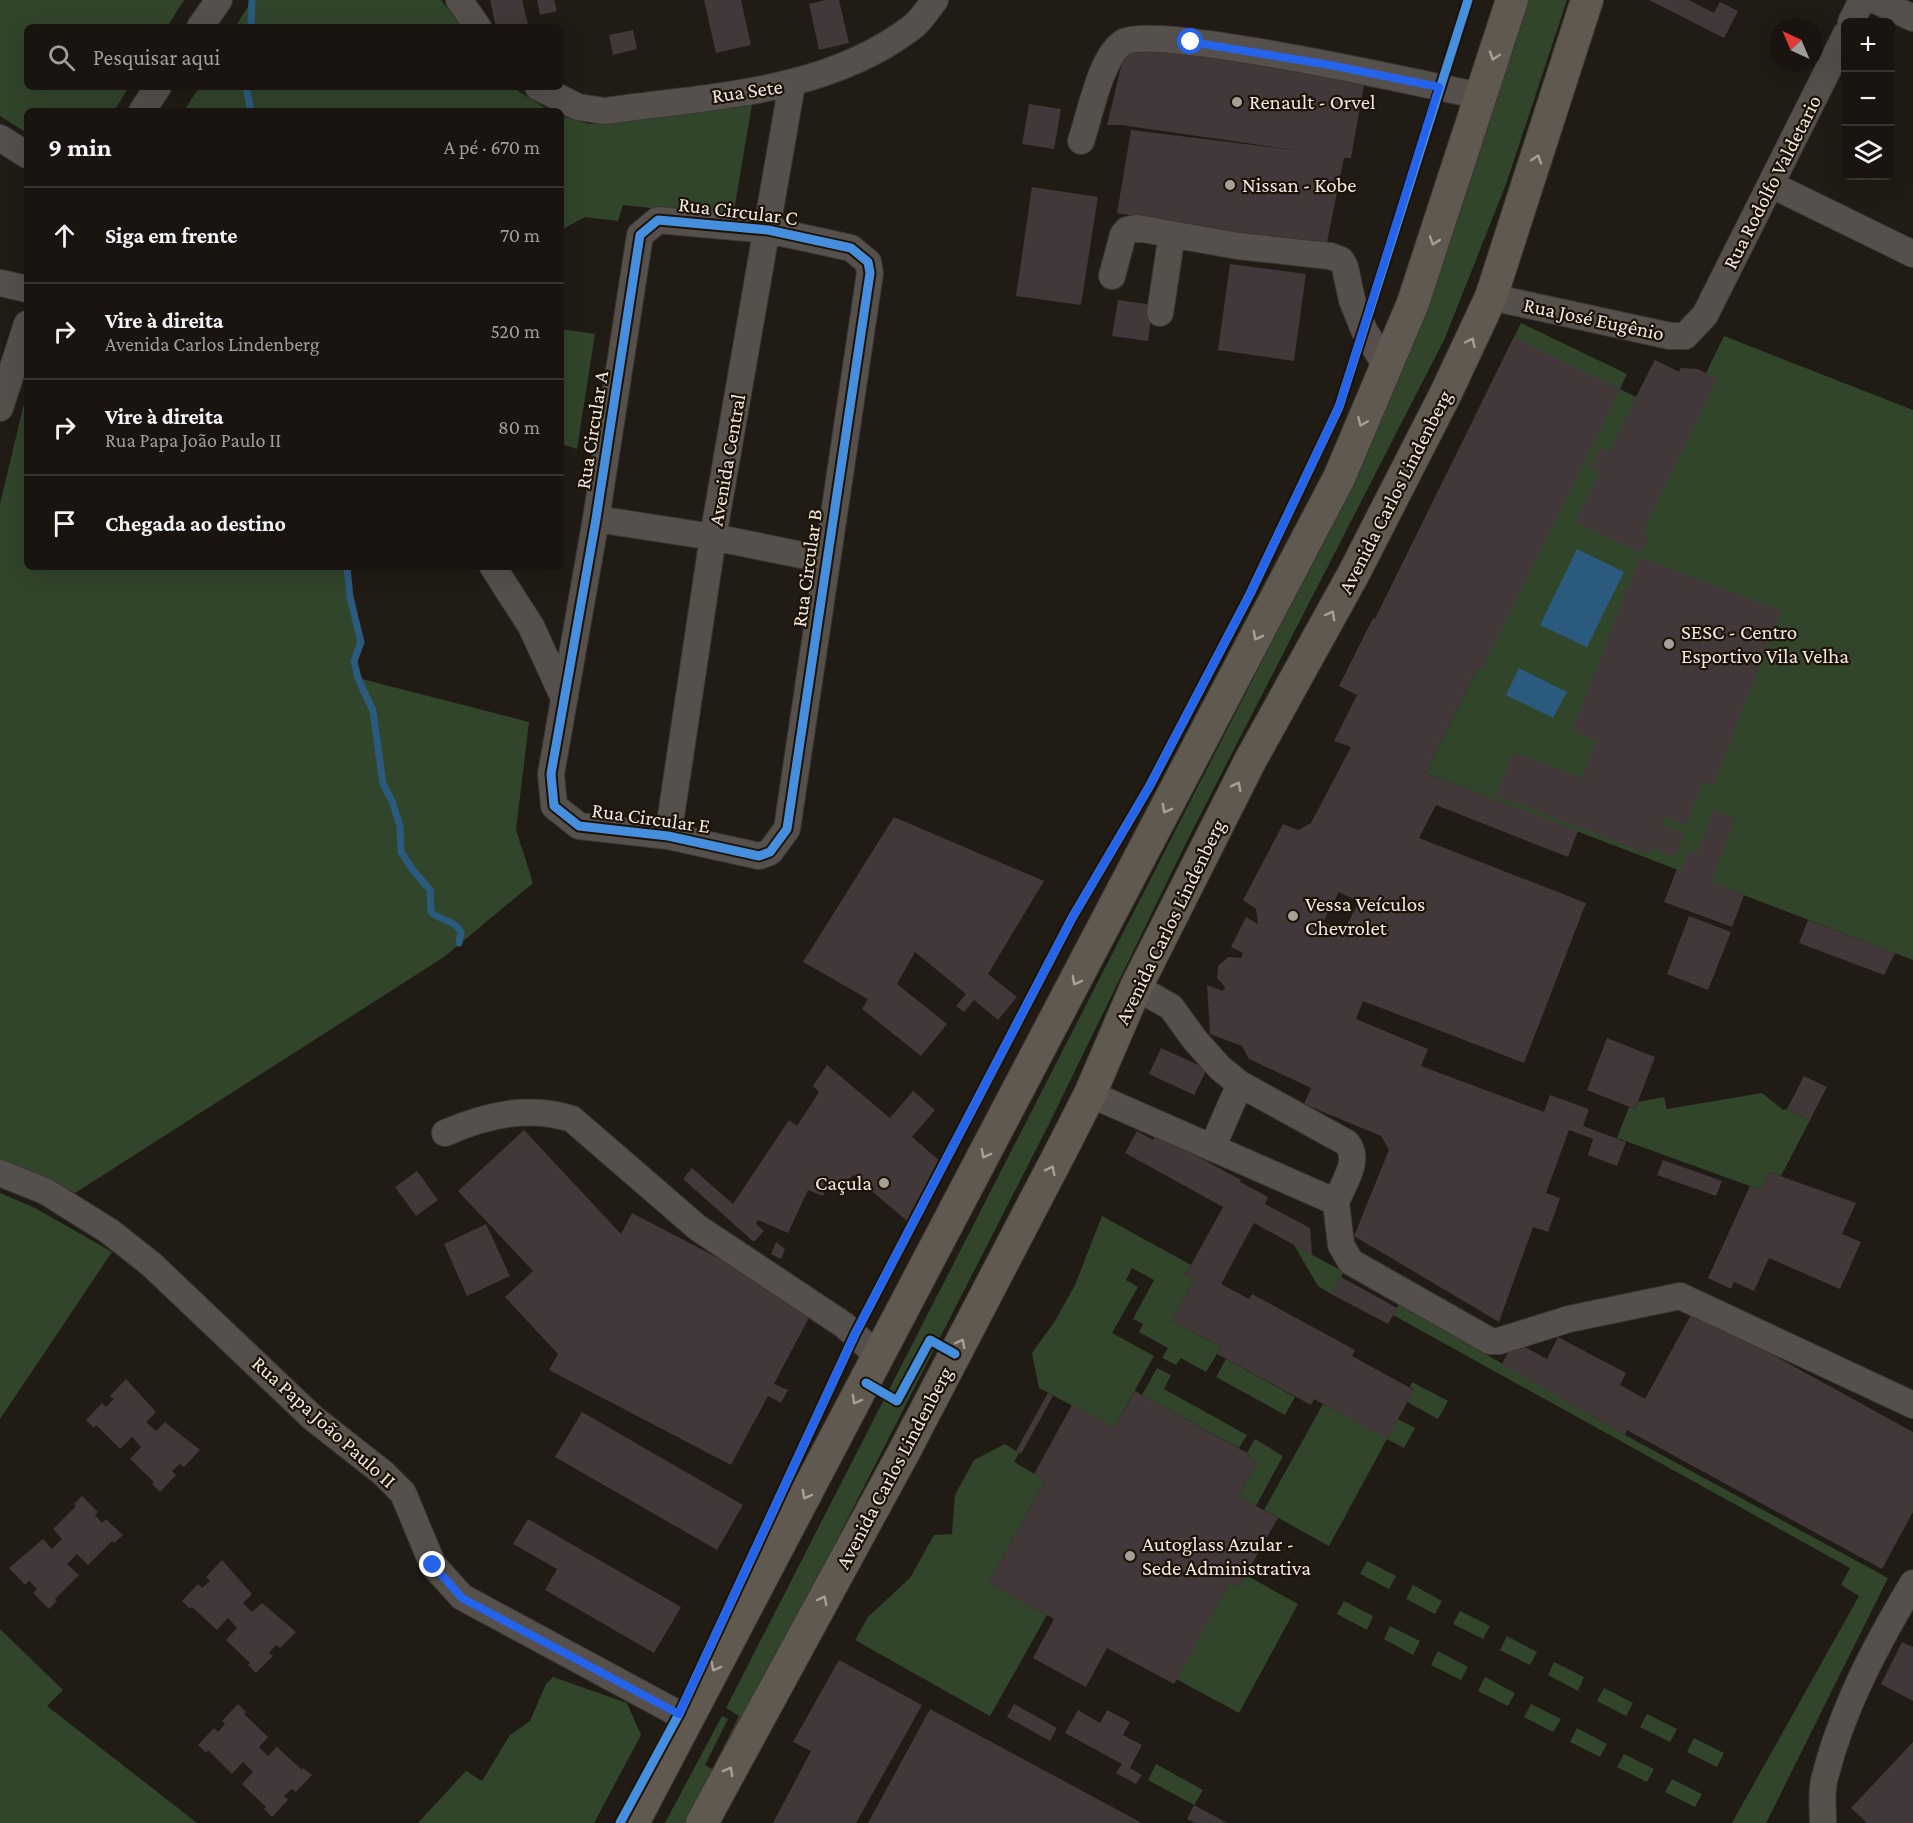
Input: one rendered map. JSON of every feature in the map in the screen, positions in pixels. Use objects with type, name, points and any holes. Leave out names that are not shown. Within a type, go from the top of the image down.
[{"type":"main road","points":[[633,1823],[1339,478],[1413,303],[1512,0]]},
{"type":"main road","name":"Avenida Carlos Lindenberg","points":[[702,1823],[905,1450],[1090,1094],[1136,987],[1250,761],[1354,573],[1491,297],[1587,0]]},
{"type":"street","points":[[202,24],[219,0]]},
{"type":"street","points":[[459,0],[476,24]]},
{"type":"street","name":"Rua Sete","points":[[544,90],[578,107],[604,111],[792,84],[872,53],[914,27],[935,0]]},
{"type":"street","points":[[1853,18],[1862,0]]},
{"type":"street","points":[[1875,0],[1913,18]]},
{"type":"street","points":[[1081,141],[1110,54],[1126,41],[1137,39],[1191,42],[1330,65],[1480,96]]},
{"type":"street","name":"Rua Rodolfo Valdetario","points":[[1694,327],[1704,315],[1772,185],[1841,42]]},
{"type":"street","name":"Avenida Central","points":[[668,836],[713,537],[792,84]]},
{"type":"street","points":[[144,108],[156,90]]},
{"type":"street","points":[[0,138],[24,153]]},
{"type":"street","points":[[1772,185],[1913,254]]},
{"type":"street","name":"Rua Circular C","points":[[658,220],[768,230],[851,248],[868,262],[870,273]]},
{"type":"street","name":"Rua Circular A","points":[[552,795],[551,774],[563,696],[596,519],[640,235],[658,220]]},
{"type":"street","points":[[1112,276],[1123,235],[1127,230],[1137,228],[1238,246],[1330,256],[1341,260],[1346,267],[1352,300],[1364,330],[1386,366]]},
{"type":"street","points":[[1160,313],[1172,234]]},
{"type":"street","name":"Rua Circular B","points":[[759,856],[770,852],[787,829],[870,273]]},
{"type":"street","points":[[0,283],[24,288]]},
{"type":"street","name":"Rua José Eugênio","points":[[1491,297],[1670,336],[1685,336],[1694,327]]},
{"type":"street","points":[[0,408],[24,333]]},
{"type":"street","points":[[596,519],[713,537],[826,560]]},
{"type":"street","points":[[495,570],[531,626],[563,696]]},
{"type":"street","name":"Rua Circular E","points":[[552,795],[554,806],[579,826],[668,836],[759,856]]},
{"type":"street","points":[[1136,987],[1171,1007],[1220,1068],[1240,1084],[1347,1143],[1354,1150],[1354,1159],[1336,1202],[1341,1245],[1351,1262],[1490,1341],[1499,1341],[1569,1319],[1680,1296],[1913,1405]]},
{"type":"street","points":[[1212,1148],[1240,1084]]},
{"type":"street","points":[[1090,1094],[1336,1202]]},
{"type":"street","points":[[446,1133],[476,1119],[528,1111],[550,1112],[572,1119],[698,1228],[844,1325],[879,1357]]},
{"type":"street","name":"Rua Papa João Paulo II","points":[[0,1173],[45,1191],[109,1232],[151,1264],[313,1418],[383,1473],[403,1493],[433,1565],[462,1598],[688,1719]]},
{"type":"street","points":[[1823,1823],[1824,1783],[1848,1705],[1884,1632],[1913,1583]]},
{"type":"green space","points":[[0,0],[184,0],[169,24],[24,24],[24,90],[127,90],[116,108],[24,108],[24,131],[0,116]]},
{"type":"green space","points":[[252,0],[441,0],[460,24],[237,24]]},
{"type":"green space","points":[[1523,0],[1567,0],[1506,184],[1445,338],[1187,841],[1050,1122],[722,1765],[716,1762],[739,1716],[726,1708],[1319,550],[1355,474]]},
{"type":"green space","points":[[197,90],[517,90],[545,108],[186,108]]},
{"type":"green space","points":[[752,104],[733,217],[623,205],[618,221],[585,217],[564,228],[564,117],[589,124]]},
{"type":"green space","name":"SESC - Centro Esportivo Vila Velha","points":[[1521,323],[1627,374],[1620,389],[1636,397],[1655,360],[1679,372],[1681,368],[1706,373],[1724,336],[1913,410],[1913,960],[1425,773],[1477,669],[1375,619]]},
{"type":"green space","points":[[564,329],[595,334],[577,449],[564,445]]},
{"type":"green space","points":[[24,404],[24,570],[347,570],[350,597],[361,642],[354,661],[358,678],[529,722],[516,830],[533,883],[444,957],[75,1193],[0,1160],[0,504]]},
{"type":"green space","points":[[1762,1093],[1783,1110],[1787,1109],[1810,1120],[1781,1176],[1769,1172],[1761,1190],[1617,1138],[1629,1107],[1635,1109],[1638,1102],[1664,1097],[1667,1109]]},
{"type":"green space","points":[[0,1193],[35,1208],[112,1252],[0,1419]]},
{"type":"green space","points":[[1102,1216],[1191,1265],[1185,1275],[1194,1280],[1172,1321],[1221,1347],[1206,1372],[1181,1358],[1176,1365],[1162,1358],[1168,1348],[1139,1332],[1143,1324],[1133,1319],[1154,1280],[1132,1268],[1126,1280],[1138,1287],[1112,1333],[1154,1356],[1114,1428],[1039,1388],[1032,1353],[1055,1321],[1075,1285]]},
{"type":"green space","points":[[1294,1245],[1344,1272],[1331,1294],[1318,1286]]},
{"type":"green space","points":[[1399,1304],[1625,1435],[1888,1578],[1766,1823],[1732,1823],[1859,1596],[1841,1585],[1850,1568],[1393,1315]]},
{"type":"green space","points":[[1226,1359],[1295,1397],[1285,1415],[1216,1377]]},
{"type":"green space","points":[[1157,1368],[1171,1375],[1164,1389],[1247,1435],[1239,1448],[1142,1395]]},
{"type":"green space","points":[[1412,1382],[1448,1401],[1438,1419],[1407,1402],[1414,1390],[1410,1387]]},
{"type":"green space","points":[[1323,1404],[1387,1438],[1398,1419],[1415,1428],[1404,1448],[1387,1439],[1329,1546],[1264,1510]]},
{"type":"green space","points":[[1255,1439],[1283,1456],[1256,1506],[1238,1496],[1257,1463],[1249,1458],[1251,1455],[1247,1453]]},
{"type":"green space","points":[[1005,1444],[1019,1453],[1014,1462],[1045,1480],[989,1583],[1047,1615],[990,1716],[855,1640],[868,1617],[910,1578],[934,1535],[952,1534],[955,1495],[974,1460]]},
{"type":"green space","points":[[1367,1561],[1396,1576],[1389,1589],[1360,1574]]},
{"type":"green space","points":[[1246,1575],[1298,1604],[1239,1713],[1176,1679],[1230,1582],[1239,1587]]},
{"type":"green space","points":[[1413,1585],[1442,1601],[1435,1614],[1406,1599]]},
{"type":"green space","points":[[1344,1601],[1373,1616],[1367,1630],[1337,1614]]},
{"type":"green space","points":[[1460,1611],[1490,1626],[1483,1639],[1453,1624]]},
{"type":"green space","points":[[1390,1626],[1420,1641],[1413,1655],[1384,1639]]},
{"type":"green space","points":[[0,1629],[63,1690],[47,1706],[197,1823],[0,1823]]},
{"type":"green space","points":[[1507,1636],[1537,1652],[1530,1665],[1500,1650]]},
{"type":"green space","points":[[1438,1651],[1468,1667],[1461,1680],[1431,1665]]},
{"type":"green space","points":[[1554,1662],[1584,1677],[1578,1691],[1548,1675]]},
{"type":"green space","points":[[553,1677],[627,1703],[641,1735],[594,1823],[418,1823],[466,1771],[482,1781],[510,1735],[530,1721],[546,1684]]},
{"type":"green space","points":[[1485,1677],[1515,1693],[1508,1706],[1478,1691]]},
{"type":"green space","points":[[1604,1688],[1633,1703],[1626,1716],[1597,1701]]},
{"type":"green space","points":[[1531,1704],[1561,1719],[1553,1732],[1524,1717]]},
{"type":"green space","points":[[1647,1714],[1677,1729],[1670,1742],[1640,1727]]},
{"type":"green space","points":[[722,1716],[728,1719],[705,1765],[718,1772],[692,1823],[665,1823]]},
{"type":"green space","points":[[1577,1728],[1607,1744],[1600,1757],[1570,1742]]},
{"type":"green space","points":[[1694,1738],[1724,1753],[1717,1767],[1687,1752]]},
{"type":"green space","points":[[1624,1754],[1654,1769],[1647,1782],[1617,1767]]},
{"type":"green space","points":[[1156,1764],[1203,1790],[1194,1805],[1148,1780]]},
{"type":"green space","points":[[1672,1779],[1702,1794],[1695,1807],[1665,1792]]},
{"type":"water","points":[[1577,549],[1624,572],[1587,647],[1540,625]]},
{"type":"water","points":[[1519,668],[1567,692],[1553,718],[1506,695]]},
{"type":"building","points":[[490,0],[522,0],[528,24],[495,24]]},
{"type":"building","points":[[537,0],[554,0],[557,11],[540,15]]},
{"type":"building","points":[[704,0],[741,0],[751,45],[716,53]]},
{"type":"building","points":[[839,0],[849,43],[819,50],[809,4]]},
{"type":"building","points":[[1649,0],[1689,0],[1714,13],[1720,2],[1738,11],[1724,38]]},
{"type":"building","points":[[633,30],[637,49],[613,55],[609,35]]},
{"type":"building","points":[[1127,42],[1365,79],[1351,158],[1344,158],[1326,247],[1117,213],[1131,130],[1302,151],[1121,125],[1107,125]]},
{"type":"building","points":[[1029,104],[1061,109],[1054,149],[1022,144]]},
{"type":"building","points":[[1032,187],[1098,197],[1081,305],[1016,296]]},
{"type":"building","points":[[1230,264],[1306,274],[1294,361],[1218,350]]},
{"type":"building","points":[[1118,300],[1153,305],[1148,341],[1112,336]]},
{"type":"building","points":[[1514,337],[1620,389],[1481,671],[1477,669],[1425,773],[1578,831],[1568,857],[1436,805],[1419,838],[1586,903],[1524,1063],[1363,1001],[1356,1019],[1428,1049],[1421,1066],[1544,1112],[1550,1095],[1589,1109],[1583,1126],[1626,1142],[1617,1166],[1588,1155],[1593,1139],[1569,1130],[1546,1193],[1560,1198],[1548,1232],[1533,1227],[1499,1322],[1354,1236],[1389,1150],[1381,1136],[1304,1104],[1311,1088],[1249,1059],[1242,1046],[1210,1034],[1207,985],[1223,991],[1225,987],[1217,978],[1218,966],[1228,957],[1241,958],[1243,953],[1231,947],[1246,917],[1258,924],[1256,909],[1243,900],[1283,824],[1298,830],[1311,823],[1351,747],[1334,741],[1357,695],[1339,686],[1373,618],[1375,619]],"holes":[[[1339,892],[1359,902],[1343,932],[1323,922]]]},
{"type":"building","points":[[1655,360],[1679,372],[1681,368],[1698,369],[1717,379],[1642,533],[1649,536],[1641,553],[1575,522],[1600,472],[1590,467],[1600,447],[1609,452]]},
{"type":"building","points":[[1640,557],[1781,611],[1713,785],[1703,782],[1686,825],[1664,817],[1661,824],[1684,833],[1675,857],[1651,848],[1649,854],[1496,795],[1513,752],[1582,778],[1596,741],[1572,731]]},
{"type":"building","points":[[1713,810],[1735,819],[1711,882],[1744,895],[1732,927],[1664,902],[1677,869],[1681,871],[1689,850],[1697,853]]},
{"type":"building","points":[[894,817],[1044,881],[988,974],[1017,997],[998,1020],[974,1000],[964,1012],[956,1006],[966,994],[915,952],[897,984],[947,1024],[921,1056],[862,1009],[868,999],[803,962]]},
{"type":"building","points":[[1689,916],[1731,932],[1708,990],[1667,974]]},
{"type":"building","points":[[1808,920],[1895,953],[1884,975],[1799,943]]},
{"type":"building","points":[[1607,1038],[1655,1057],[1635,1109],[1587,1090]]},
{"type":"building","points":[[1161,1048],[1207,1069],[1194,1095],[1149,1074]]},
{"type":"building","points":[[827,1065],[890,1118],[913,1091],[935,1110],[912,1137],[940,1161],[907,1221],[853,1175],[840,1191],[829,1182],[823,1196],[808,1190],[788,1233],[758,1220],[756,1224],[764,1231],[754,1242],[683,1179],[692,1168],[733,1204],[789,1120],[797,1126],[819,1092],[813,1086]]},
{"type":"building","points":[[1804,1076],[1827,1087],[1810,1120],[1787,1109]]},
{"type":"building","points":[[524,1130],[621,1234],[632,1213],[814,1308],[774,1384],[788,1390],[781,1403],[768,1396],[731,1465],[549,1370],[558,1354],[505,1297],[533,1271],[458,1191]]},
{"type":"building","points":[[1137,1131],[1153,1140],[1156,1134],[1241,1180],[1240,1182],[1268,1197],[1265,1204],[1310,1228],[1312,1255],[1254,1223],[1221,1284],[1249,1299],[1252,1294],[1355,1350],[1352,1356],[1414,1390],[1387,1439],[1314,1399],[1311,1405],[1217,1354],[1221,1347],[1172,1321],[1194,1280],[1185,1276],[1223,1207],[1125,1153]]},
{"type":"building","points":[[1663,1160],[1722,1181],[1716,1196],[1657,1175]]},
{"type":"building","points":[[417,1171],[438,1200],[416,1216],[395,1187]]},
{"type":"building","points":[[1769,1172],[1856,1203],[1842,1234],[1861,1242],[1840,1289],[1769,1258],[1754,1291],[1734,1282],[1731,1289],[1708,1278],[1750,1186],[1761,1190]]},
{"type":"building","points":[[486,1224],[510,1276],[467,1296],[444,1244]]},
{"type":"building","points":[[776,1242],[785,1249],[781,1259],[771,1254]]},
{"type":"building","points":[[1341,1277],[1397,1308],[1388,1324],[1331,1294]]},
{"type":"building","points":[[1693,1311],[1913,1432],[1913,1512],[1882,1569],[1627,1430],[1625,1435],[1502,1364],[1514,1341],[1547,1359],[1558,1337],[1626,1373],[1620,1385],[1645,1399]]},
{"type":"building","points":[[126,1379],[156,1412],[146,1422],[156,1431],[165,1422],[200,1450],[184,1467],[180,1464],[172,1471],[176,1475],[160,1492],[152,1484],[154,1482],[130,1459],[141,1447],[132,1437],[120,1449],[96,1425],[94,1428],[86,1420],[102,1403],[106,1407],[114,1399],[110,1396]]},
{"type":"building","name":"Autoglass Azular - Sede Administrativa","points":[[1135,1391],[1251,1455],[1249,1458],[1257,1463],[1238,1496],[1278,1518],[1239,1587],[1230,1582],[1174,1684],[1107,1648],[1086,1687],[1033,1658],[1054,1619],[989,1583],[1045,1480],[1034,1474],[1072,1405],[1114,1428]]},
{"type":"building","points":[[1048,1393],[1053,1396],[1021,1454],[1016,1451]]},
{"type":"building","points":[[582,1412],[743,1505],[717,1550],[555,1457]]},
{"type":"building","points":[[82,1496],[98,1512],[95,1515],[102,1523],[106,1519],[123,1535],[114,1543],[112,1541],[88,1565],[77,1554],[67,1564],[79,1575],[55,1599],[57,1601],[49,1609],[33,1593],[37,1589],[29,1581],[25,1585],[9,1568],[43,1539],[52,1549],[62,1539],[53,1529],[76,1506],[74,1504]]},
{"type":"building","points":[[528,1519],[681,1607],[654,1653],[545,1590],[557,1569],[513,1544]]},
{"type":"building","points":[[222,1560],[252,1594],[243,1603],[252,1612],[262,1603],[296,1632],[280,1648],[276,1645],[269,1653],[273,1656],[256,1673],[248,1665],[250,1663],[226,1640],[237,1628],[228,1618],[217,1630],[182,1601],[198,1584],[202,1588],[210,1581],[206,1577]]},
{"type":"building","points":[[1902,1642],[1913,1647],[1913,1701],[1881,1684]]},
{"type":"building","points":[[839,1660],[922,1705],[856,1823],[773,1823],[811,1751],[793,1742]]},
{"type":"building","points":[[238,1704],[246,1712],[244,1714],[268,1737],[259,1747],[268,1756],[277,1747],[302,1770],[303,1768],[312,1775],[296,1792],[292,1789],[284,1796],[288,1800],[272,1817],[264,1809],[266,1807],[242,1784],[253,1772],[243,1762],[232,1774],[208,1750],[206,1753],[198,1745],[214,1728],[218,1732],[225,1724],[222,1721]]},
{"type":"building","points":[[1014,1704],[1057,1728],[1050,1741],[1007,1717]]},
{"type":"building","points":[[930,1709],[1142,1823],[868,1823]]},
{"type":"building","points":[[1078,1710],[1100,1723],[1107,1710],[1130,1722],[1123,1735],[1142,1745],[1130,1768],[1142,1775],[1136,1784],[1116,1773],[1122,1764],[1065,1733]]},
{"type":"building","points":[[1913,1742],[1913,1823],[1867,1823],[1851,1808]]},
{"type":"building","points":[[1194,1805],[1227,1823],[1195,1823],[1187,1819]]},
{"type":"waterway","points":[[251,24],[252,0]]},
{"type":"waterway","points":[[247,90],[250,108]]},
{"type":"waterway","points":[[347,570],[350,597],[361,642],[354,661],[358,678],[373,711],[383,784],[392,801],[400,826],[401,852],[430,890],[431,912],[451,922],[461,932],[459,943]]},
{"type":"cycle path","points":[[620,1823],[679,1714],[855,1334],[1072,918],[1149,787],[1250,594],[1339,407],[1468,0]]},
{"type":"cycle path","points":[[658,220],[768,230],[851,248],[868,262],[870,273],[787,829],[770,852],[759,856],[668,836],[579,826],[554,806],[551,774],[596,519],[640,235],[658,220]]},
{"type":"cycle path","points":[[866,1383],[897,1401],[930,1340],[955,1354]]},
{"type":"place","name":"Renault - Orvel","points":[[1237,102]]},
{"type":"place","name":"Nissan - Kobe","points":[[1230,185]]},
{"type":"place","name":"SESC - Centro Esportivo Vila Velha","points":[[1669,644]]},
{"type":"place","name":"Vessa Veículos Chevrolet","points":[[1293,916]]},
{"type":"place","name":"Caçula","points":[[884,1183]]},
{"type":"place","name":"Autoglass Azular - Sede Administrativa","points":[[1130,1556]]},
{"type":"route","points":[[433,1565],[462,1598],[679,1714],[855,1334],[1072,918],[1149,787],[1250,594],[1339,407],[1439,87],[1330,65],[1191,42]]}]
